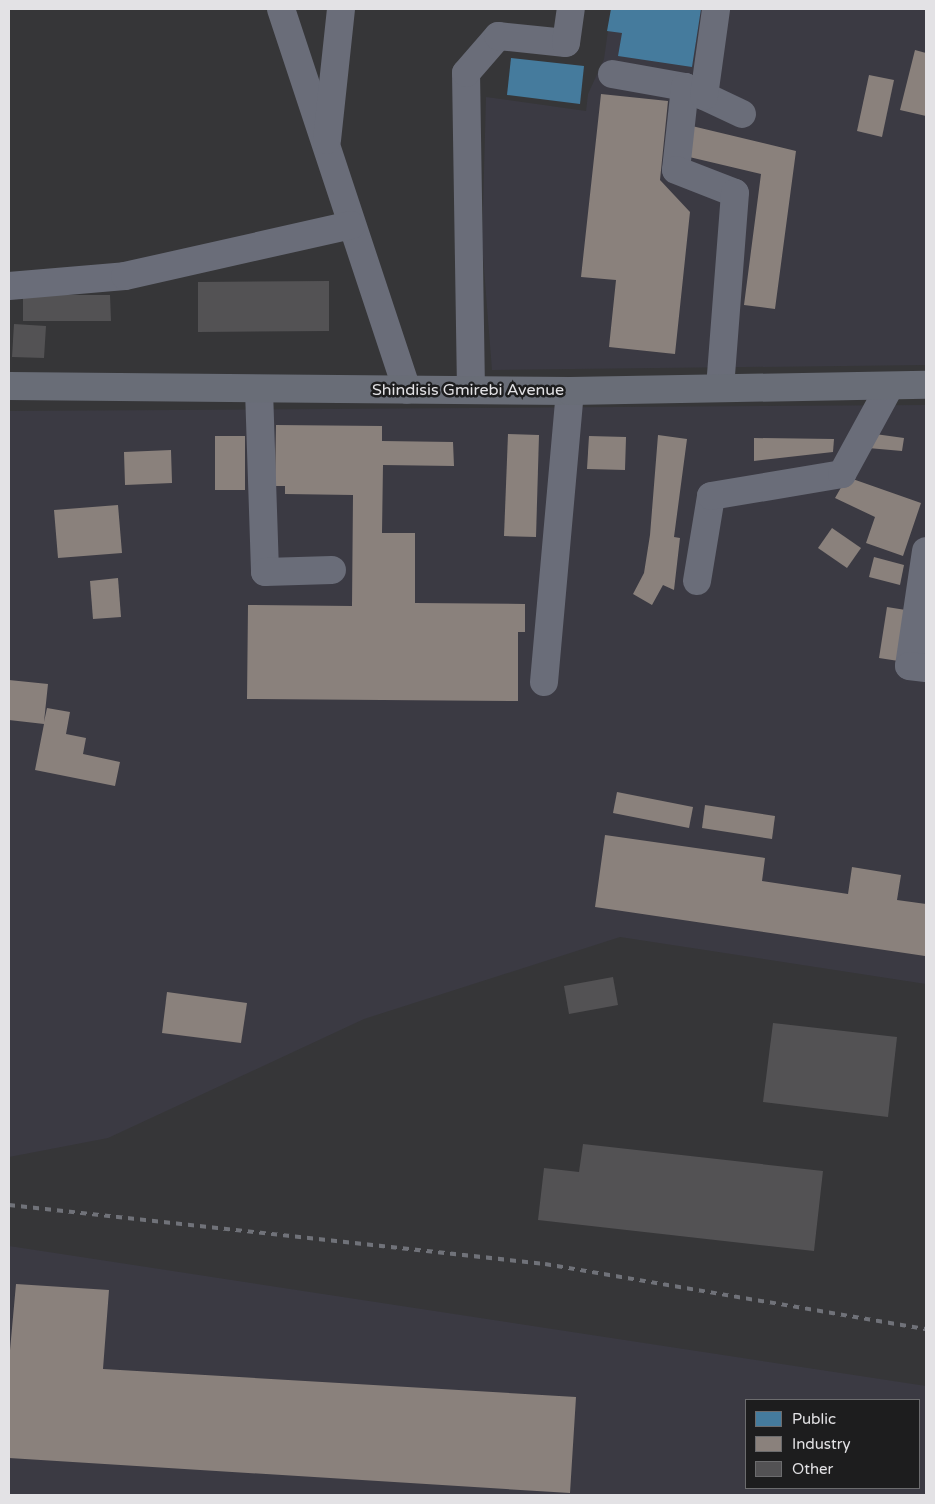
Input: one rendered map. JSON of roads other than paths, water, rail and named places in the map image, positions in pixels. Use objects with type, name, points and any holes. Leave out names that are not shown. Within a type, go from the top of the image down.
[{"type":"main road","name":"Shindisis Gmirebi Avenue","points":[[9,386],[259,390],[570,391],[926,385]]},
{"type":"lane","points":[[281,9],[407,390]]},
{"type":"lane","points":[[326,149],[341,9]]},
{"type":"lane","points":[[471,390],[466,73],[498,36],[566,44],[571,9]]},
{"type":"lane","points":[[716,9],[676,170],[735,193],[720,387]]},
{"type":"lane","points":[[612,74],[694,92],[742,114]]},
{"type":"lane","points":[[9,286],[124,276],[351,225]]},
{"type":"lane","points":[[697,581],[711,496],[842,474],[890,386]]},
{"type":"lane","points":[[259,390],[265,572],[332,570]]},
{"type":"lane","points":[[544,682],[570,391]]},
{"type":"lane","points":[[926,551],[909,666],[926,668]]},
{"type":"railway","points":[[9,1205],[545,1264],[926,1329]]}]
